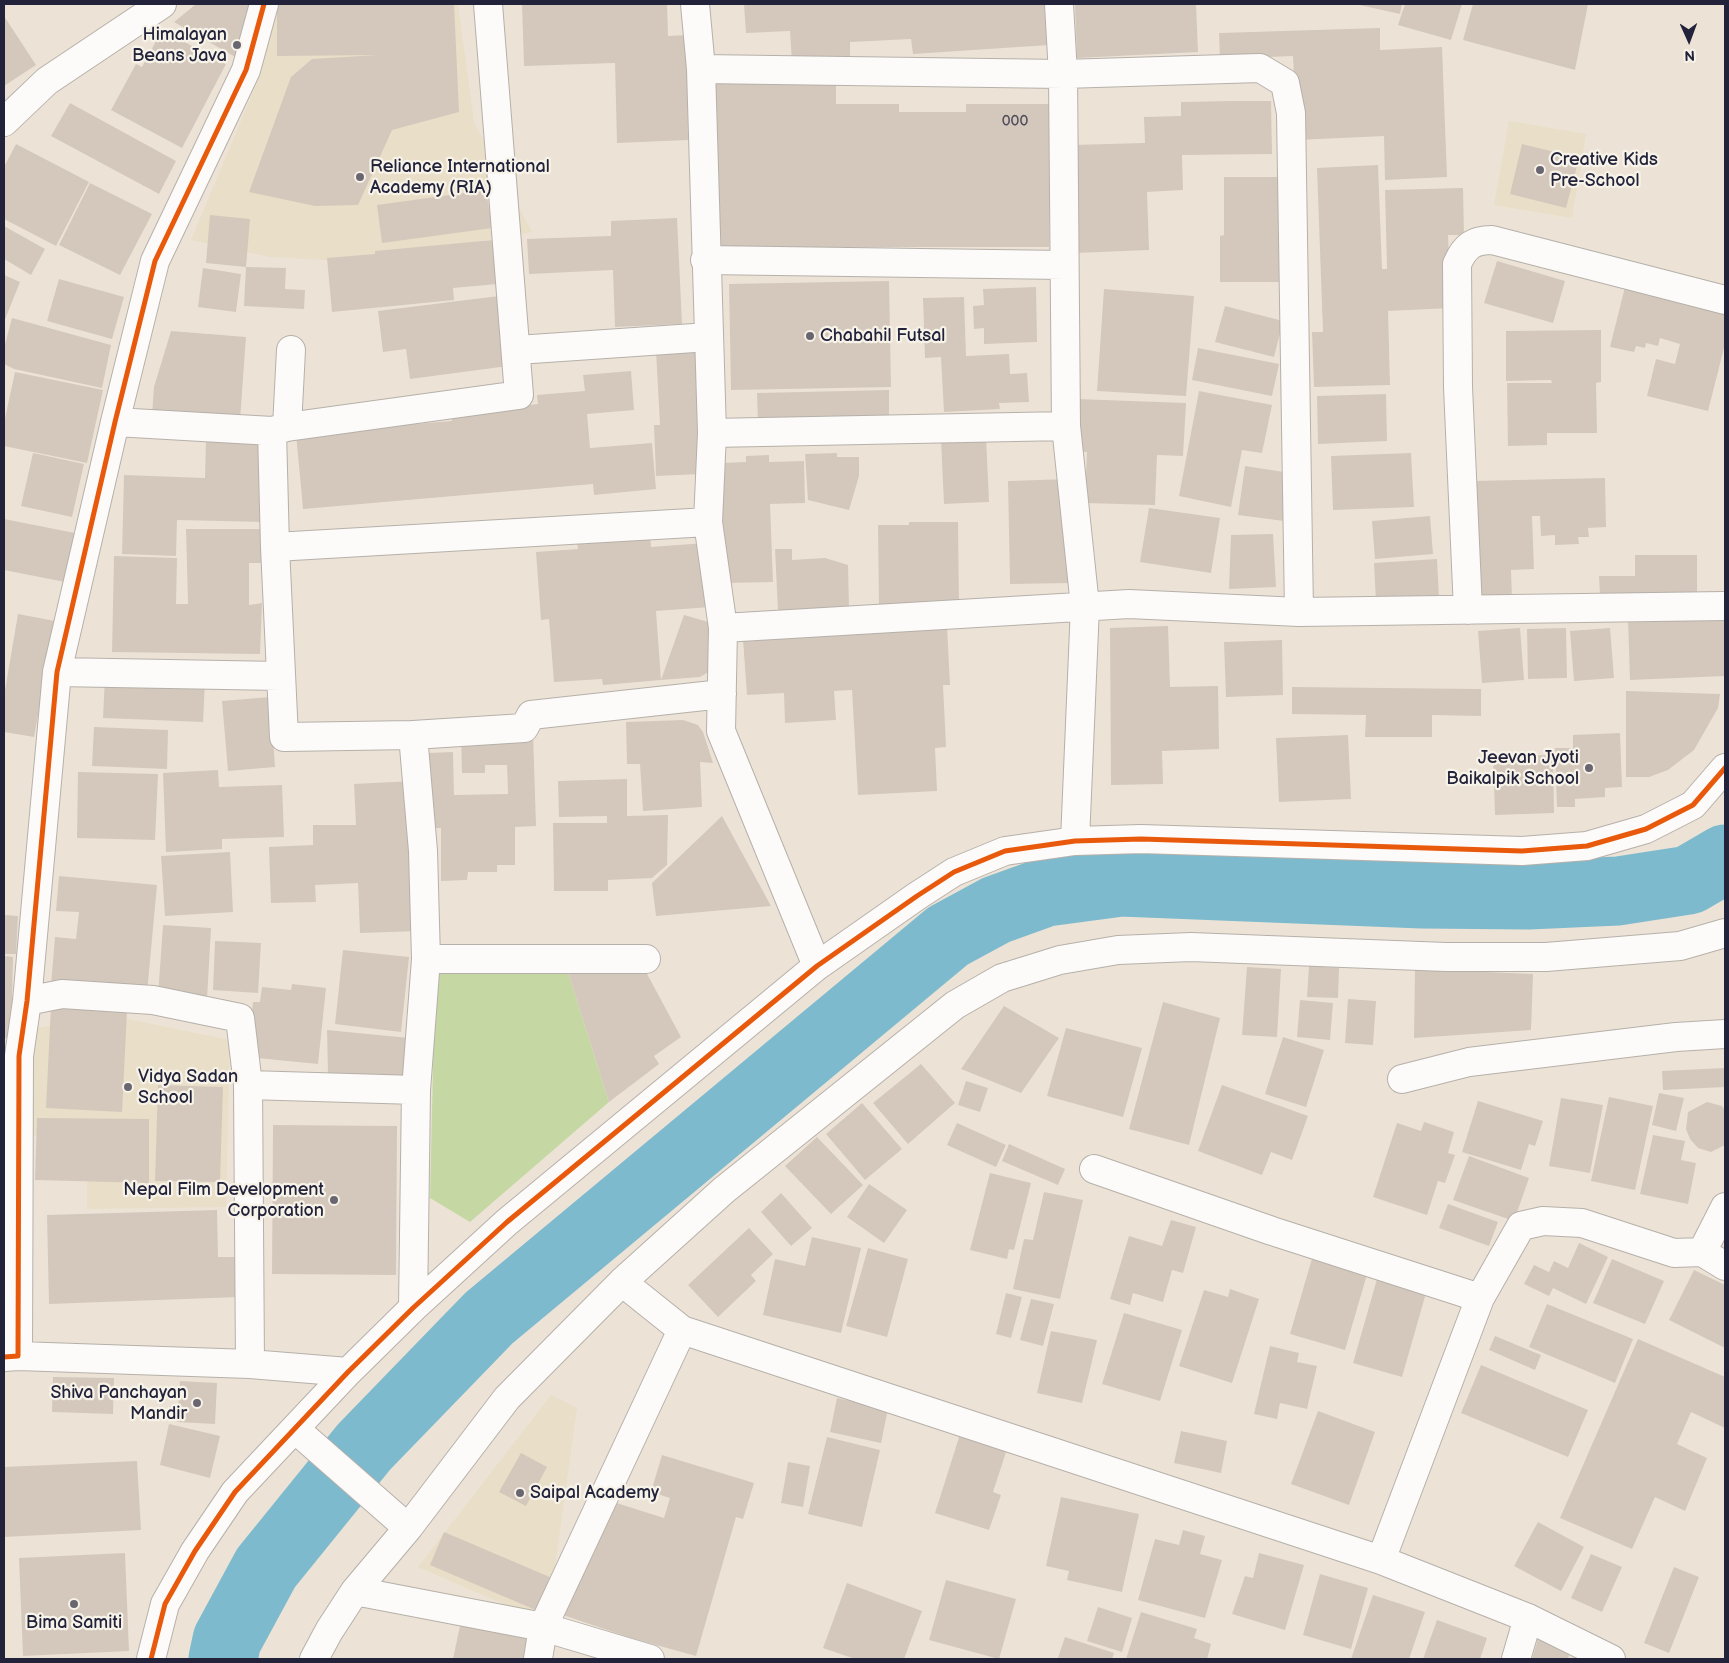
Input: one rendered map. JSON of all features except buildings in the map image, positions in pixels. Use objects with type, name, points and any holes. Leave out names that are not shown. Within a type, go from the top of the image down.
[{"type":"street","points":[[4,122],[47,81],[162,4]]},
{"type":"street","points":[[264,4],[246,70],[155,261],[115,422],[57,672],[27,1001],[11,1057],[11,1357],[250,1364],[348,1372]]},
{"type":"street","points":[[115,422],[280,429],[519,395],[517,350],[488,4]]},
{"type":"street","points":[[695,4],[701,69],[705,260],[712,432],[708,522],[723,628],[721,731],[817,966]]},
{"type":"street","points":[[1059,4],[1063,74],[1066,426],[1085,606],[1075,841]]},
{"type":"street","points":[[701,69],[1063,74],[1260,68],[1285,83],[1291,113],[1299,612]]},
{"type":"street","points":[[1468,610],[1458,387],[1457,264],[1463,250],[1477,240],[1492,240],[1725,300]]},
{"type":"street","points":[[705,260],[1064,264]]},
{"type":"street","points":[[517,350],[709,337]]},
{"type":"street","points":[[291,350],[280,429],[275,547],[284,738],[413,736],[524,728],[531,715],[722,694]]},
{"type":"street","points":[[712,432],[1066,426]]},
{"type":"street","points":[[275,547],[708,522]]},
{"type":"street","points":[[723,628],[1129,604],[1299,612],[1725,606]]},
{"type":"street","points":[[57,672],[280,676]]},
{"type":"street","points":[[413,736],[423,852],[426,959],[416,1090],[413,1308]]},
{"type":"street","points":[[151,1659],[165,1604],[195,1550],[235,1492],[348,1372],[413,1308],[507,1222],[817,966],[916,896],[954,872],[1006,852],[1075,841],[1141,839],[1522,851],[1587,846],[1646,829],[1693,805],[1725,768]]},
{"type":"street","points":[[314,1659],[329,1631],[355,1591],[408,1528],[508,1398],[622,1282],[724,1190],[955,1005],[1002,978],[1060,960],[1118,950],[1191,947],[1446,957],[1546,957],[1680,946],[1725,933]]},
{"type":"street","points":[[426,959],[646,959]]},
{"type":"street","points":[[27,1001],[62,994],[153,1000],[240,1018],[248,1085],[250,1364]]},
{"type":"street","points":[[1402,1079],[1469,1062],[1676,1037],[1725,1034]]},
{"type":"street","points":[[248,1085],[416,1090]]},
{"type":"street","points":[[1094,1169],[1272,1231],[1480,1298]]},
{"type":"street","points":[[1702,1252],[1725,1207]]},
{"type":"street","points":[[1381,1560],[1480,1298],[1521,1226],[1543,1220],[1582,1223],[1674,1253],[1702,1252],[1725,1266]]},
{"type":"street","points":[[622,1282],[682,1330],[1381,1560],[1528,1618],[1610,1659]]},
{"type":"street","points":[[538,1659],[543,1627],[682,1330]]},
{"type":"street","points":[[295,1429],[408,1528]]},
{"type":"street","points":[[355,1591],[543,1627],[650,1659]]},
{"type":"street","points":[[1516,1659],[1528,1618]]},
{"type":"shaded area","name":"Reliance International Academy (RIA)","points":[[275,4],[458,4],[474,122],[532,232],[360,262],[270,257],[191,240],[261,73]]},
{"type":"shaded area","name":"Creative Kids Pre-School","points":[[1509,121],[1586,134],[1572,218],[1494,205]]},
{"type":"shaded area","name":"Vidya Sadan School","points":[[113,1016],[230,1040],[226,1207],[87,1209],[88,1135],[26,1136],[29,1029]]},
{"type":"shaded area","name":"Saipal Academy","points":[[551,1395],[577,1408],[555,1567],[534,1612],[522,1612],[418,1567]]},
{"type":"green space","points":[[568,972],[609,1102],[470,1222],[430,1198],[435,980],[441,973]]},
{"type":"waterway","points":[[223,1659],[227,1640],[266,1568],[364,1447],[489,1318],[948,936],[996,910],[1046,892],[1121,882],[1422,894],[1528,895],[1618,891],[1689,880],[1725,859]]},
{"type":"cycle path","points":[[4,1357],[18,1356],[19,1056],[27,1001],[57,672],[115,422],[155,261],[246,70],[264,4]]},
{"type":"cycle path","points":[[151,1659],[165,1604],[195,1551],[235,1492],[348,1372],[413,1308],[507,1222],[817,966],[954,872],[1005,851],[1075,841],[1141,839],[1522,851],[1587,846],[1646,829],[1693,805],[1725,768]]},
{"type":"place","name":"Himalayan Beans Java","points":[[237,45]]},
{"type":"place","name":"Creative Kids Pre-School","points":[[1540,170]]},
{"type":"place","name":"Reliance International Academy (RIA)","points":[[360,177]]},
{"type":"place","name":"Chabahil Futsal","points":[[810,336]]},
{"type":"place","name":"Jeevan Jyoti Baikalpik School","points":[[1589,768]]},
{"type":"place","name":"Vidya Sadan School","points":[[128,1087]]},
{"type":"place","name":"Nepal Film Development Corporation","points":[[334,1200]]},
{"type":"place","name":"Shiva Panchayan Mandir","points":[[197,1403]]},
{"type":"place","name":"Saipal Academy","points":[[520,1493]]},
{"type":"place","name":"Bima Samiti","points":[[74,1604]]}]
